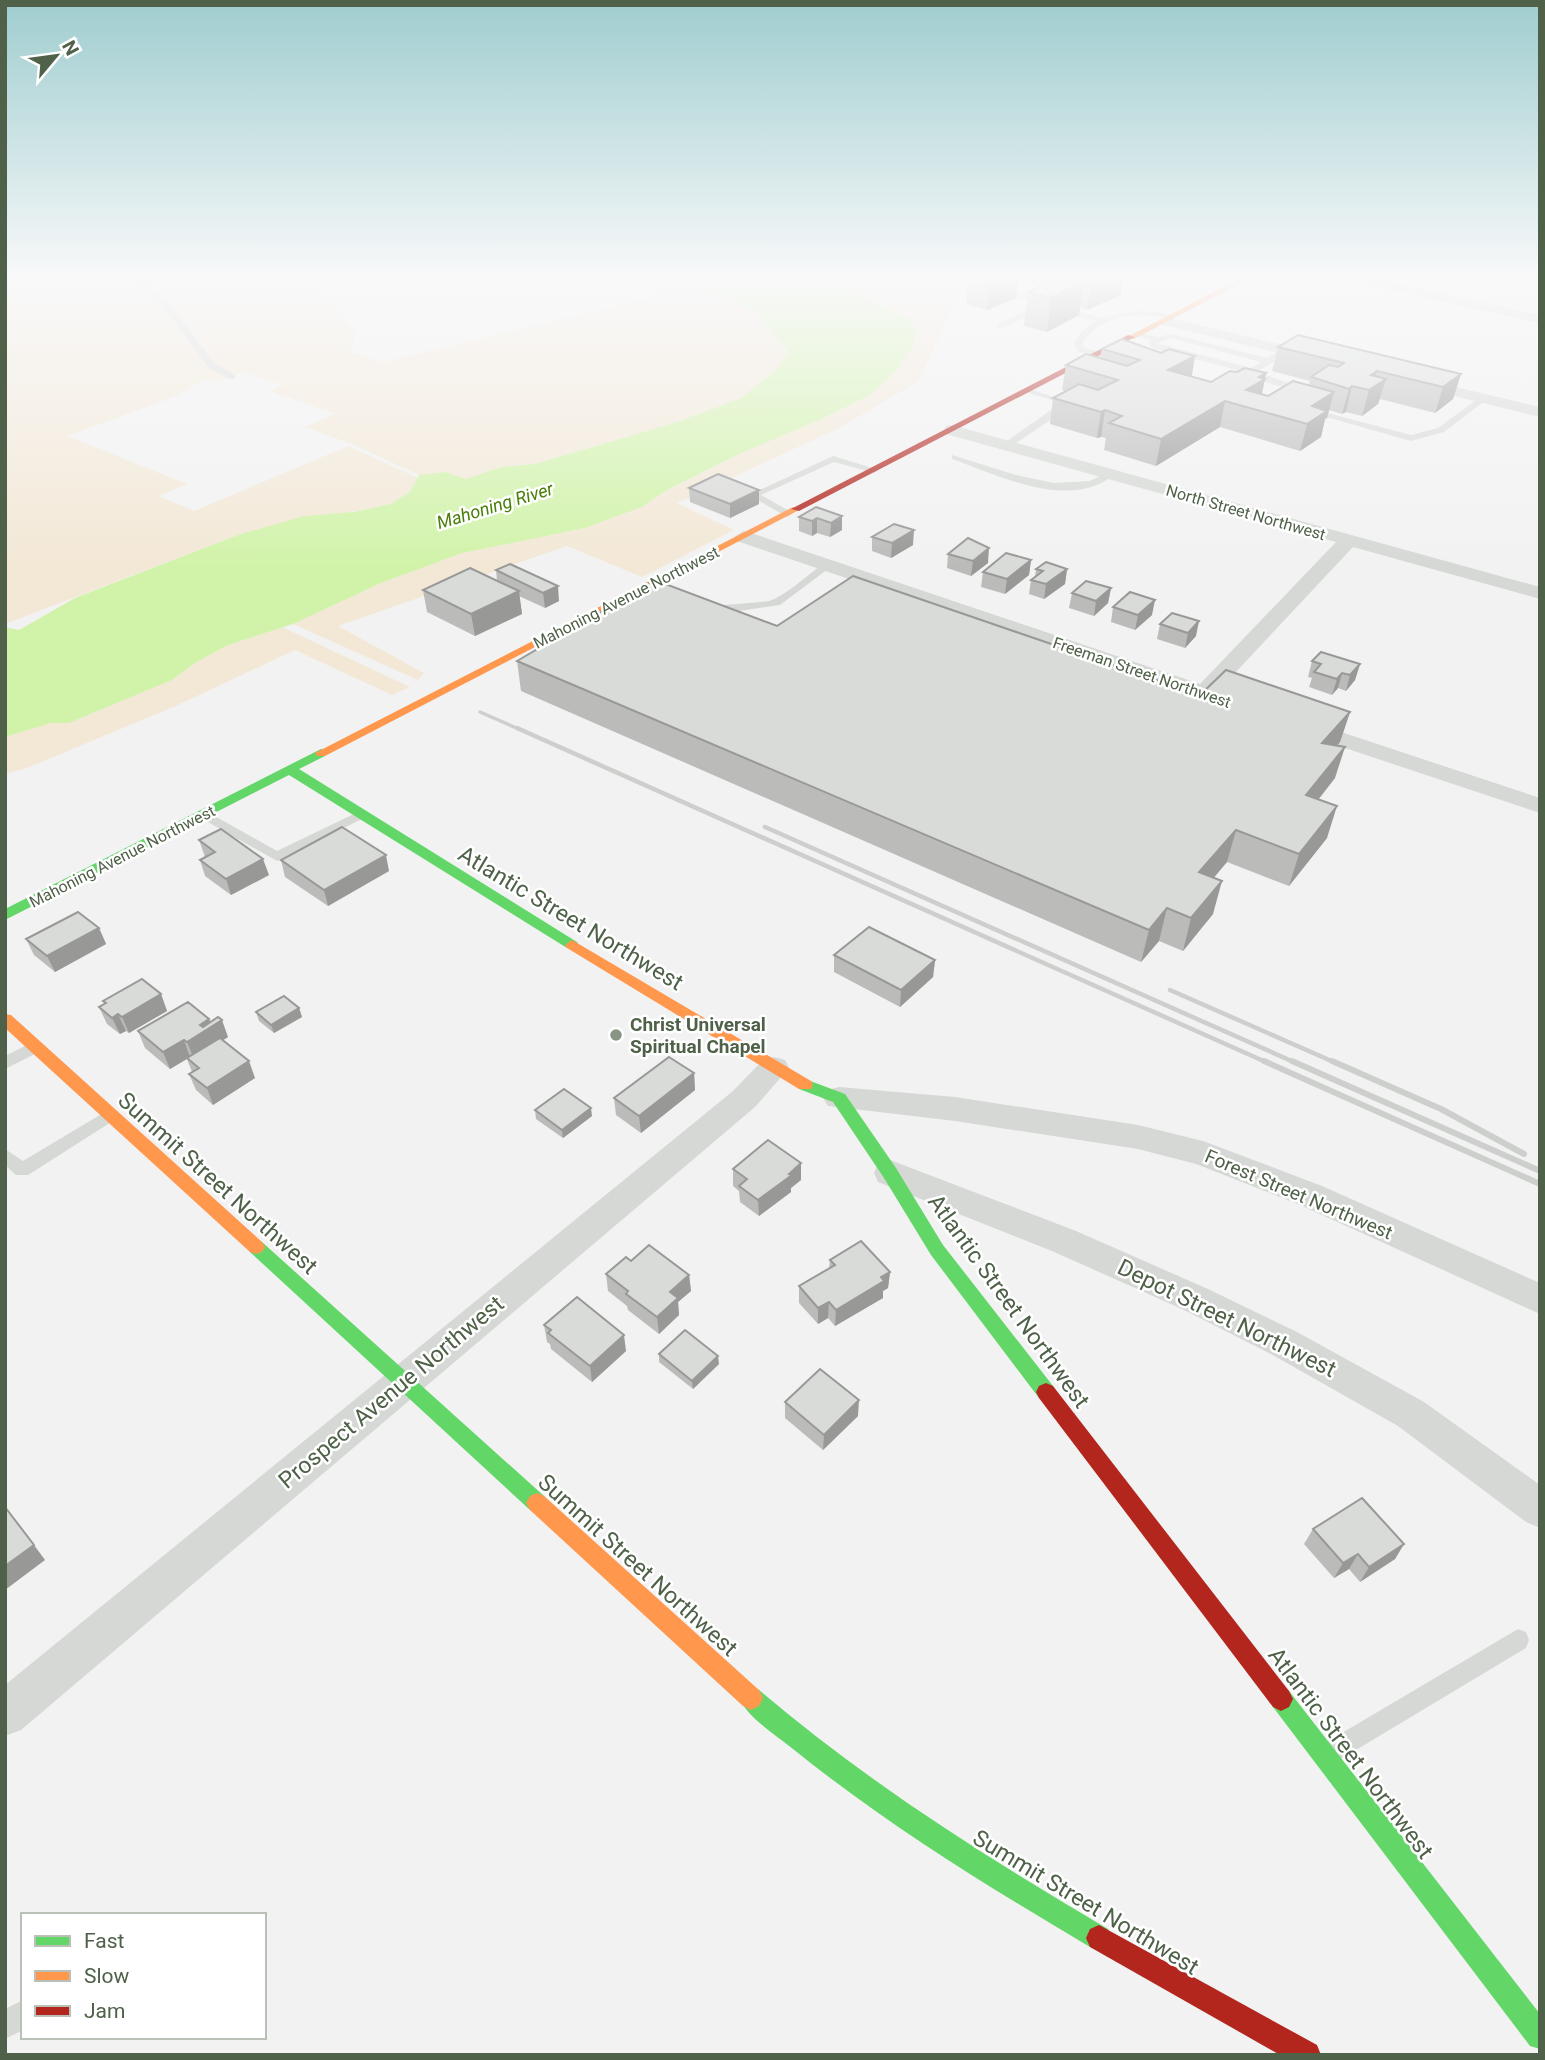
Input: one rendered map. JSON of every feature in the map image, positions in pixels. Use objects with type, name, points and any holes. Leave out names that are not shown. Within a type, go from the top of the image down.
[{"type":"street","name":"Mahoning Avenue Northwest","points":[[5,915],[651,588],[787,514],[1060,374]]},
{"type":"street","points":[[1404,379],[1540,412]]},
{"type":"street","name":"North Street Northwest","points":[[952,430],[1540,593]]},
{"type":"street","name":"Freeman Street Northwest","points":[[744,537],[1255,710]]},
{"type":"street","points":[[1204,693],[1348,541]]},
{"type":"street","points":[[1281,719],[1540,806]]},
{"type":"street","name":"Atlantic Street Northwest","points":[[289,769],[361,816],[774,1068],[807,1086],[839,1098],[890,1173],[937,1250],[1540,2036]]},
{"type":"street","name":"Summit Street Northwest","points":[[5,1019],[760,1705],[836,1767],[920,1828],[1112,1948],[1307,2055]]},
{"type":"street","name":"Prospect Avenue Northwest","points":[[5,1714],[744,1098],[774,1068]]},
{"type":"street","name":"Forest Street Northwest","points":[[839,1098],[968,1111],[1138,1137],[1193,1150],[1310,1195],[1540,1299]]},
{"type":"street","name":"Depot Street Northwest","points":[[890,1173],[1064,1241],[1195,1299],[1284,1343],[1411,1414],[1540,1508]]},
{"type":"lane","points":[[227,374],[232,377]]},
{"type":"lane","points":[[1246,374],[1298,389],[1303,393],[1295,403],[1411,438],[1434,435],[1483,398]]},
{"type":"lane","points":[[1007,445],[1064,407],[1066,402],[1029,390]]},
{"type":"lane","points":[[955,457],[1058,489],[1099,482],[1110,474]]},
{"type":"lane","points":[[787,514],[754,495],[833,458],[874,470]]},
{"type":"lane","points":[[703,607],[725,610],[776,603],[827,566]]},
{"type":"lane","points":[[204,814],[277,857],[361,816]]},
{"type":"lane","points":[[5,1063],[36,1047]]},
{"type":"lane","points":[[5,1154],[22,1170],[110,1115]]},
{"type":"lane","points":[[1325,1755],[1518,1640]]},
{"type":"lane","points":[[5,2026],[21,2014]]},
{"type":"shaded area","points":[[5,374],[238,374],[219,381],[211,379],[189,387],[191,389],[180,393],[182,394],[67,436],[187,484],[159,496],[194,511],[348,446],[418,478],[410,492],[390,504],[238,535],[5,624]]},
{"type":"shaded area","points":[[250,374],[771,374],[742,398],[680,421],[535,464],[501,467],[466,480],[446,472],[419,475],[352,444],[305,427],[335,414],[270,391],[283,385]]},
{"type":"shaded area","points":[[880,374],[922,374],[919,381],[839,428],[677,503],[734,530],[642,577],[567,546],[338,626],[424,673],[418,680],[293,624],[381,583],[461,553],[585,528],[642,507],[667,490],[739,454],[870,395]]},
{"type":"shaded area","points":[[282,627],[410,687],[392,695],[295,650],[178,705],[27,768],[5,774],[5,737],[51,723],[69,723],[172,680],[195,663],[228,645]]},
{"type":"water","name":"Mahoning River","points":[[771,374],[893,374],[870,395],[739,454],[667,490],[642,507],[585,528],[462,553],[381,583],[293,624],[228,645],[195,663],[172,680],[69,723],[51,723],[5,737],[5,627],[19,630],[75,598],[238,535],[304,516],[353,512],[390,504],[410,492],[419,475],[446,472],[466,479],[501,467],[535,464],[680,421],[741,398]]},
{"type":"building","points":[[1098,374],[1183,374],[1211,382],[1225,374],[1264,374],[1259,377],[1265,379],[1246,390],[1268,396],[1293,381],[1334,392],[1312,406],[1327,411],[1307,424],[1225,401],[1161,439],[1109,423],[1122,416],[1053,398],[1079,384],[1098,390],[1118,380]]},
{"type":"building","points":[[1315,374],[1372,374],[1386,379],[1369,390],[1352,386],[1349,389],[1311,377]]},
{"type":"building","points":[[1390,374],[1461,374],[1443,387]]},
{"type":"building","points":[[718,474],[759,490],[730,504],[689,488]]},
{"type":"building","points":[[816,507],[842,516],[831,523],[817,518],[812,521],[799,517]]},
{"type":"building","points":[[894,524],[914,530],[892,543],[872,537]]},
{"type":"building","points":[[968,538],[989,548],[973,561],[948,554]]},
{"type":"building","points":[[1006,553],[1031,560],[1007,579],[983,572]]},
{"type":"building","points":[[1046,562],[1067,569],[1046,584],[1031,580],[1043,571],[1036,569]]},
{"type":"building","points":[[510,564],[558,586],[543,593],[496,570]]},
{"type":"building","points":[[470,568],[519,591],[471,614],[423,590]]},
{"type":"building","points":[[853,576],[1200,695],[1226,670],[1350,712],[1322,743],[1345,747],[1306,795],[1337,806],[1299,854],[1236,830],[1199,872],[1222,881],[1191,918],[1167,908],[1149,930],[517,661],[655,580],[777,626]]},
{"type":"building","points":[[1086,581],[1111,588],[1096,601],[1072,593]]},
{"type":"building","points":[[1130,592],[1155,600],[1138,615],[1113,607]]},
{"type":"building","points":[[1172,613],[1199,621],[1188,633],[1160,624]]},
{"type":"building","points":[[1321,652],[1360,664],[1350,675],[1342,673],[1337,679],[1314,672],[1321,664],[1312,661]]},
{"type":"building","points":[[342,827],[386,855],[324,890],[281,860]]},
{"type":"building","points":[[221,829],[263,859],[226,879],[200,860],[215,852],[199,840]]},
{"type":"building","points":[[78,912],[99,928],[47,956],[26,939]]},
{"type":"building","points":[[869,927],[935,960],[901,990],[834,955]]},
{"type":"building","points":[[142,979],[161,994],[122,1017],[118,1014],[112,1018],[99,1007],[106,1003],[103,1001]]},
{"type":"building","points":[[284,996],[299,1008],[271,1025],[256,1012]]},
{"type":"building","points":[[188,1002],[209,1019],[200,1025],[203,1027],[218,1017],[222,1020],[187,1042],[184,1040],[163,1052],[138,1031]]},
{"type":"building","points":[[220,1038],[249,1061],[207,1088],[189,1074],[199,1068],[187,1058]]},
{"type":"building","points":[[669,1057],[694,1073],[639,1116],[614,1098]]},
{"type":"building","points":[[564,1089],[591,1108],[562,1130],[535,1110]]},
{"type":"building","points":[[768,1140],[801,1163],[789,1174],[792,1175],[758,1200],[739,1186],[747,1179],[733,1169]]},
{"type":"building","points":[[861,1241],[890,1272],[881,1277],[884,1281],[836,1310],[829,1302],[818,1308],[799,1286],[835,1265],[830,1260]]},
{"type":"building","points":[[649,1245],[689,1275],[670,1292],[678,1298],[657,1317],[626,1294],[628,1291],[606,1274],[626,1257],[631,1261]]},
{"type":"building","points":[[577,1297],[624,1335],[590,1366],[548,1333],[551,1330],[544,1325]]},
{"type":"building","points":[[685,1330],[718,1356],[692,1381],[659,1354]]},
{"type":"building","points":[[820,1369],[859,1400],[824,1435],[785,1402]]},
{"type":"building","points":[[1362,1498],[1404,1544],[1369,1567],[1358,1554],[1343,1563],[1313,1529]]},
{"type":"building","points":[[5,1507],[34,1545],[5,1566]]},
{"type":"railway","points":[[480,712],[521,730]]},
{"type":"railway","points":[[517,728],[1268,1063]]},
{"type":"railway","points":[[765,827],[1296,1063]]},
{"type":"railway","points":[[1170,990],[1336,1063]]},
{"type":"railway","points":[[1264,1061],[1540,1184]]},
{"type":"railway","points":[[1292,1061],[1540,1171]]},
{"type":"railway","points":[[1332,1061],[1441,1109],[1524,1154]]},
{"type":"traffic: fast","points":[[5,915],[321,753]]},
{"type":"traffic: fast","points":[[289,769],[572,945]]},
{"type":"traffic: fast","points":[[805,1085],[839,1098],[890,1173],[937,1250],[1046,1392]]},
{"type":"traffic: fast","points":[[256,1247],[537,1503]]},
{"type":"traffic: fast","points":[[751,1698],[875,1797],[963,1856],[1099,1938]]},
{"type":"traffic: fast","points":[[1281,1699],[1540,2036]]},
{"type":"traffic: slow","points":[[321,753],[796,509]]},
{"type":"traffic: slow","points":[[572,945],[805,1085]]},
{"type":"traffic: slow","points":[[5,1019],[256,1247]]},
{"type":"traffic: slow","points":[[537,1503],[751,1698]]},
{"type":"traffic: jam","points":[[796,509],[1059,374]]},
{"type":"traffic: jam","points":[[1046,1392],[1281,1699]]},
{"type":"traffic: jam","points":[[1099,1938],[1307,2055]]},
{"type":"place","name":"Christ Universal Spiritual Chapel","points":[[616,1035]]}]
